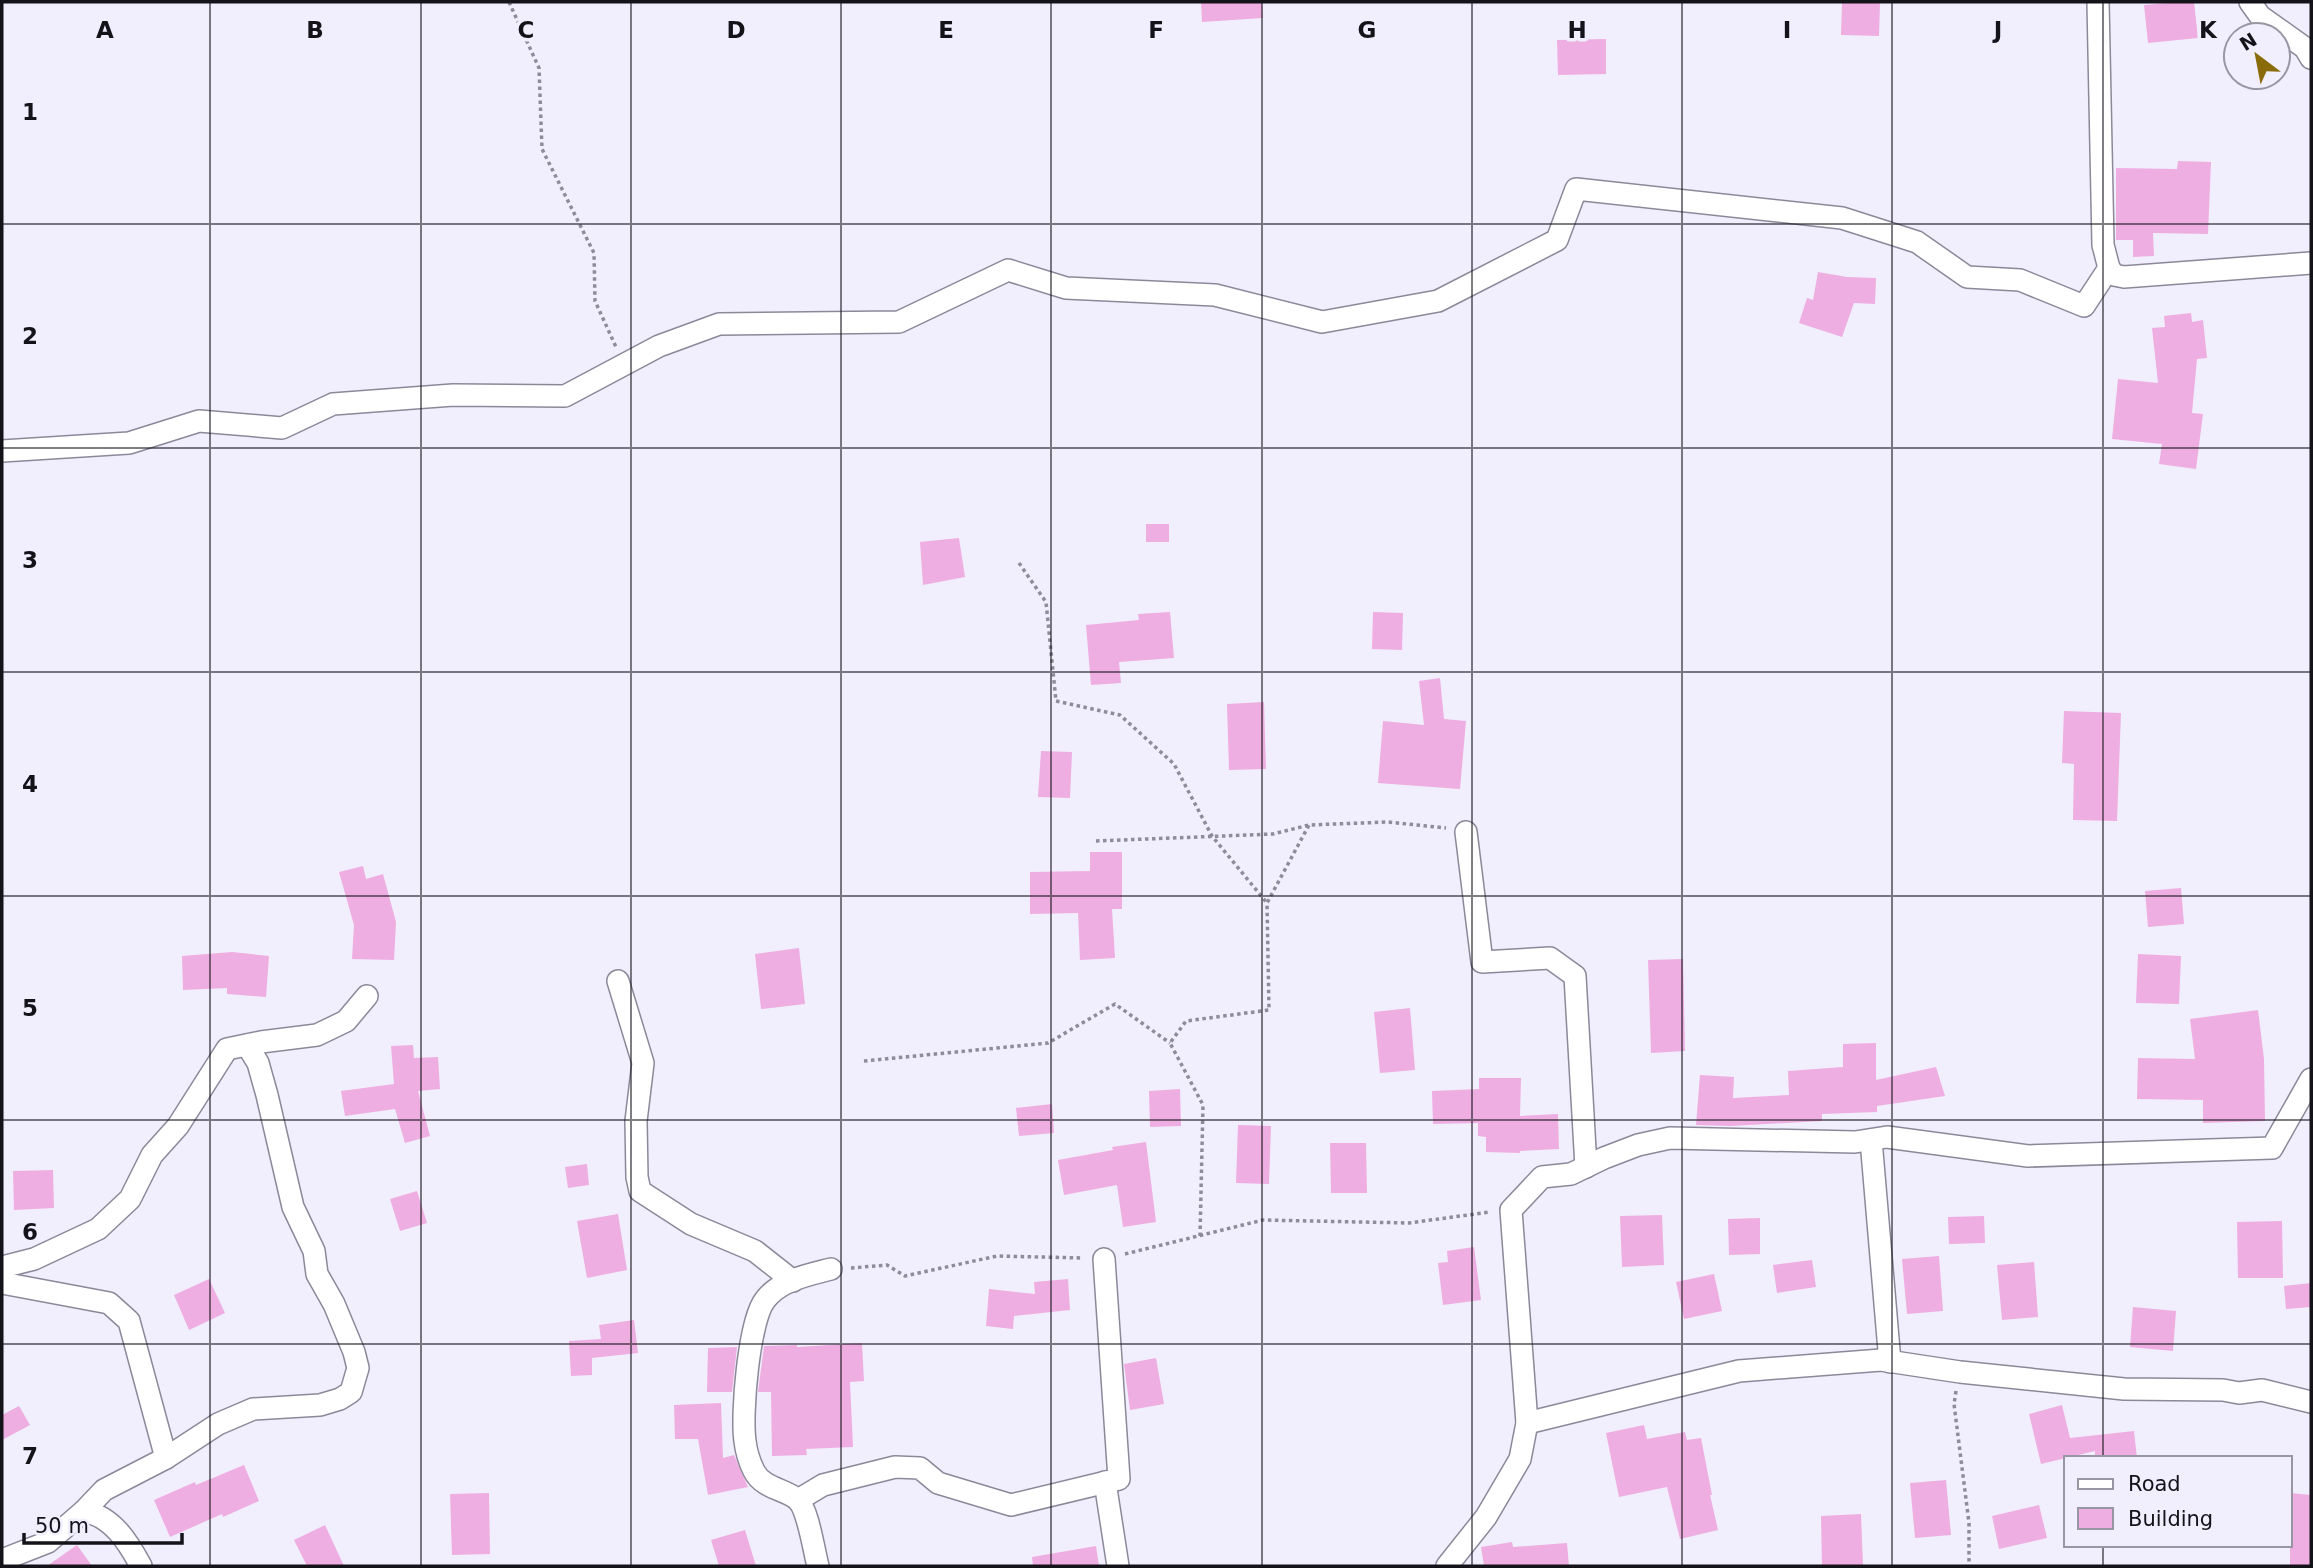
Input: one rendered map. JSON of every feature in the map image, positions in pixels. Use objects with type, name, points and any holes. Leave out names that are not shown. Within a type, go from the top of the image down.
[{"type":"street","points":[[2098,2],[2103,245],[2109,268],[2114,275],[2124,277],[2311,263]]},
{"type":"street","points":[[2250,2],[2260,16],[2305,48],[2311,58]]},
{"type":"street","points":[[2,451],[129,443],[199,421],[282,428],[333,404],[453,395],[565,396],[659,346],[719,324],[899,322],[1008,270],[1066,288],[1215,295],[1322,322],[1438,301],[1557,240],[1576,189],[1842,218],[1916,242],[1967,276],[2020,280],[2084,306],[2109,268]]},
{"type":"street","points":[[1466,832],[1482,962],[1550,958],[1575,976],[1586,1167]]},
{"type":"street","points":[[618,981],[643,1063],[636,1121],[637,1177],[640,1191],[691,1224],[755,1251],[793,1281]]},
{"type":"street","points":[[2,1267],[34,1259],[98,1229],[130,1199],[152,1155],[178,1126],[228,1049],[317,1035],[346,1021],[367,996]]},
{"type":"street","points":[[2,1560],[48,1542],[104,1490],[166,1458],[218,1424],[253,1409],[320,1405],[340,1399],[351,1392],[358,1368],[334,1304],[317,1273],[314,1251],[293,1207],[264,1084],[258,1063],[247,1045]]},
{"type":"street","points":[[1447,1566],[1486,1517],[1520,1459],[1527,1423],[1511,1210],[1542,1177],[1571,1174],[1638,1145],[1670,1138],[1855,1142],[1887,1137],[2028,1156],[2272,1148],[2311,1079]]},
{"type":"street","points":[[1871,1140],[1891,1362]]},
{"type":"street","points":[[798,1500],[823,1485],[895,1467],[920,1468],[938,1483],[1011,1505],[1119,1479],[1104,1259]]},
{"type":"street","points":[[818,1566],[798,1500],[772,1488],[755,1474],[745,1441],[744,1412],[754,1329],[764,1301],[778,1287],[831,1269]]},
{"type":"street","points":[[2,1283],[109,1303],[130,1321],[166,1458]]},
{"type":"street","points":[[1527,1423],[1738,1371],[1881,1360],[1960,1372],[2123,1389],[2239,1393],[2262,1390],[2311,1402]]},
{"type":"street","points":[[1105,1482],[1118,1566]]},
{"type":"street","points":[[84,1511],[100,1514],[128,1542],[141,1566]]},
{"type":"path","points":[[509,2],[539,68],[542,149],[594,253],[595,301],[624,365]]},
{"type":"path","points":[[1019,563],[1046,602],[1056,701],[1120,715],[1174,764],[1212,836],[1267,903]]},
{"type":"path","points":[[1096,841],[1273,834],[1309,825],[1388,822],[1466,832]]},
{"type":"path","points":[[1170,1043],[1186,1021],[1269,1010],[1267,903],[1309,825]]},
{"type":"path","points":[[864,1061],[1048,1043],[1115,1004],[1170,1043],[1203,1105],[1200,1236]]},
{"type":"path","points":[[831,1269],[887,1265],[905,1276],[997,1256],[1104,1259],[1263,1220],[1409,1223],[1511,1210]]},
{"type":"path","points":[[1960,1372],[1954,1404],[1969,1523],[1969,1566]]},
{"type":"building","points":[[1201,2],[1262,2],[1263,18],[1202,22]]},
{"type":"building","points":[[1842,2],[1880,2],[1879,36],[1841,35]]},
{"type":"building","points":[[2194,2],[2198,38],[2148,43],[2144,5]]},
{"type":"building","points":[[1606,39],[1606,74],[1558,75],[1557,40]]},
{"type":"building","points":[[2178,161],[2211,162],[2208,234],[2153,233],[2154,256],[2133,257],[2133,240],[2116,240],[2116,168],[2177,169]]},
{"type":"building","points":[[1818,272],[1876,278],[1875,304],[1854,303],[1842,337],[1799,323],[1807,298],[1813,300]]},
{"type":"building","points":[[2191,313],[2192,322],[2203,320],[2207,358],[2197,359],[2192,413],[2203,414],[2196,469],[2159,464],[2162,444],[2112,439],[2118,379],[2158,383],[2152,328],[2165,327],[2164,316]]},
{"type":"building","points":[[1146,524],[1169,524],[1169,542],[1146,542]]},
{"type":"building","points":[[959,538],[965,577],[923,585],[920,542]]},
{"type":"building","points":[[1170,612],[1174,658],[1119,662],[1121,683],[1091,685],[1086,625],[1139,620],[1138,614]]},
{"type":"building","points":[[1373,612],[1403,613],[1402,650],[1372,649]]},
{"type":"building","points":[[1440,678],[1444,719],[1466,721],[1460,789],[1378,783],[1383,721],[1424,725],[1419,681]]},
{"type":"building","points":[[1264,702],[1266,769],[1229,770],[1227,704]]},
{"type":"building","points":[[2064,711],[2121,713],[2117,821],[2073,820],[2074,764],[2062,763]]},
{"type":"building","points":[[1041,751],[1072,752],[1070,798],[1038,797]]},
{"type":"building","points":[[1090,852],[1122,852],[1122,909],[1112,909],[1115,958],[1080,960],[1078,913],[1030,914],[1030,872],[1090,871]]},
{"type":"building","points":[[363,866],[366,879],[383,874],[396,922],[394,960],[352,959],[354,925],[339,872]]},
{"type":"building","points":[[2181,888],[2184,924],[2148,927],[2145,891]]},
{"type":"building","points":[[799,948],[805,1004],[761,1009],[755,954]]},
{"type":"building","points":[[232,952],[269,956],[266,997],[227,994],[227,988],[183,990],[182,956]]},
{"type":"building","points":[[2138,954],[2181,956],[2179,1004],[2136,1003]]},
{"type":"building","points":[[1683,959],[1685,1051],[1651,1053],[1648,960]]},
{"type":"building","points":[[1410,1008],[1415,1070],[1380,1073],[1374,1012]]},
{"type":"building","points":[[2258,1010],[2264,1059],[2265,1121],[2203,1123],[2203,1100],[2137,1099],[2138,1058],[2195,1059],[2190,1019]]},
{"type":"building","points":[[1876,1043],[1876,1080],[1936,1067],[1945,1096],[1877,1106],[1877,1112],[1822,1114],[1822,1121],[1731,1126],[1696,1125],[1700,1075],[1734,1077],[1733,1098],[1789,1095],[1788,1071],[1843,1067],[1843,1044]]},
{"type":"building","points":[[413,1045],[414,1058],[438,1057],[440,1089],[418,1091],[430,1136],[405,1143],[395,1109],[345,1116],[341,1091],[394,1084],[391,1046]]},
{"type":"building","points":[[1479,1078],[1521,1078],[1520,1116],[1558,1114],[1559,1149],[1520,1153],[1486,1152],[1486,1137],[1478,1136],[1478,1123],[1433,1124],[1432,1091],[1479,1089]]},
{"type":"building","points":[[1180,1089],[1181,1126],[1150,1127],[1149,1091]]},
{"type":"building","points":[[1052,1104],[1054,1133],[1019,1136],[1016,1108]]},
{"type":"building","points":[[1238,1125],[1271,1126],[1269,1184],[1236,1183]]},
{"type":"building","points":[[1146,1142],[1156,1222],[1123,1227],[1117,1185],[1064,1195],[1058,1160]]},
{"type":"building","points":[[1330,1143],[1366,1143],[1367,1193],[1331,1193]]},
{"type":"building","points":[[587,1164],[589,1185],[568,1188],[565,1167]]},
{"type":"building","points":[[53,1170],[54,1208],[14,1210],[13,1171]]},
{"type":"building","points":[[417,1191],[427,1223],[400,1231],[390,1199]]},
{"type":"building","points":[[618,1214],[627,1270],[587,1278],[577,1221]]},
{"type":"building","points":[[1662,1215],[1664,1265],[1622,1267],[1620,1216]]},
{"type":"building","points":[[1984,1216],[1985,1243],[1949,1244],[1948,1217]]},
{"type":"building","points":[[1760,1218],[1760,1254],[1729,1255],[1728,1219]]},
{"type":"building","points":[[2282,1221],[2283,1278],[2238,1278],[2237,1222]]},
{"type":"building","points":[[1474,1247],[1481,1300],[1443,1305],[1438,1263],[1448,1262],[1447,1251]]},
{"type":"building","points":[[1939,1256],[1943,1311],[1907,1314],[1902,1259]]},
{"type":"building","points":[[1812,1260],[1816,1287],[1777,1293],[1773,1265]]},
{"type":"building","points":[[2034,1262],[2038,1317],[2002,1320],[1997,1265]]},
{"type":"building","points":[[1714,1274],[1722,1311],[1684,1319],[1676,1282]]},
{"type":"building","points":[[209,1279],[225,1313],[189,1330],[174,1295]]},
{"type":"building","points":[[1068,1279],[1070,1310],[1014,1316],[1013,1329],[986,1326],[989,1289],[1035,1294],[1034,1282]]},
{"type":"building","points":[[2311,1283],[2311,1307],[2286,1309],[2284,1286]]},
{"type":"building","points":[[2133,1307],[2176,1311],[2173,1351],[2130,1347]]},
{"type":"building","points":[[634,1320],[638,1353],[592,1358],[592,1375],[571,1376],[569,1341],[601,1339],[599,1325]]},
{"type":"building","points":[[862,1343],[864,1381],[850,1382],[853,1447],[806,1449],[807,1455],[772,1456],[771,1392],[758,1392],[764,1346]]},
{"type":"building","points":[[737,1347],[732,1392],[707,1392],[708,1348]]},
{"type":"building","points":[[1156,1358],[1164,1404],[1130,1410],[1124,1364]]},
{"type":"building","points":[[721,1403],[723,1458],[734,1455],[748,1487],[708,1495],[698,1439],[675,1439],[674,1405]]},
{"type":"building","points":[[2062,1405],[2070,1438],[2134,1431],[2137,1456],[2095,1456],[2095,1451],[2064,1456],[2064,1458],[2041,1464],[2029,1414]]},
{"type":"building","points":[[19,1406],[30,1425],[2,1440],[2,1415]]},
{"type":"building","points":[[1644,1425],[1647,1439],[1685,1432],[1687,1440],[1701,1438],[1718,1530],[1680,1539],[1667,1487],[1619,1497],[1606,1433]]},
{"type":"building","points":[[244,1465],[259,1501],[170,1537],[154,1500]]},
{"type":"building","points":[[1946,1480],[1951,1535],[1915,1538],[1910,1483]]},
{"type":"building","points":[[489,1493],[490,1554],[452,1555],[450,1494]]},
{"type":"building","points":[[2292,1493],[2311,1495],[2311,1566],[2290,1566]]},
{"type":"building","points":[[2039,1505],[2047,1538],[1999,1549],[1992,1516]]},
{"type":"building","points":[[1861,1514],[1863,1566],[1822,1566],[1821,1516]]},
{"type":"building","points":[[325,1525],[344,1566],[307,1566],[294,1540]]},
{"type":"building","points":[[745,1530],[756,1566],[719,1566],[711,1540]]},
{"type":"building","points":[[1512,1542],[1513,1547],[1567,1543],[1569,1566],[1484,1566],[1481,1547]]},
{"type":"building","points":[[77,1545],[92,1566],[47,1566]]},
{"type":"building","points":[[1096,1546],[1099,1566],[1033,1566],[1032,1557]]}]
